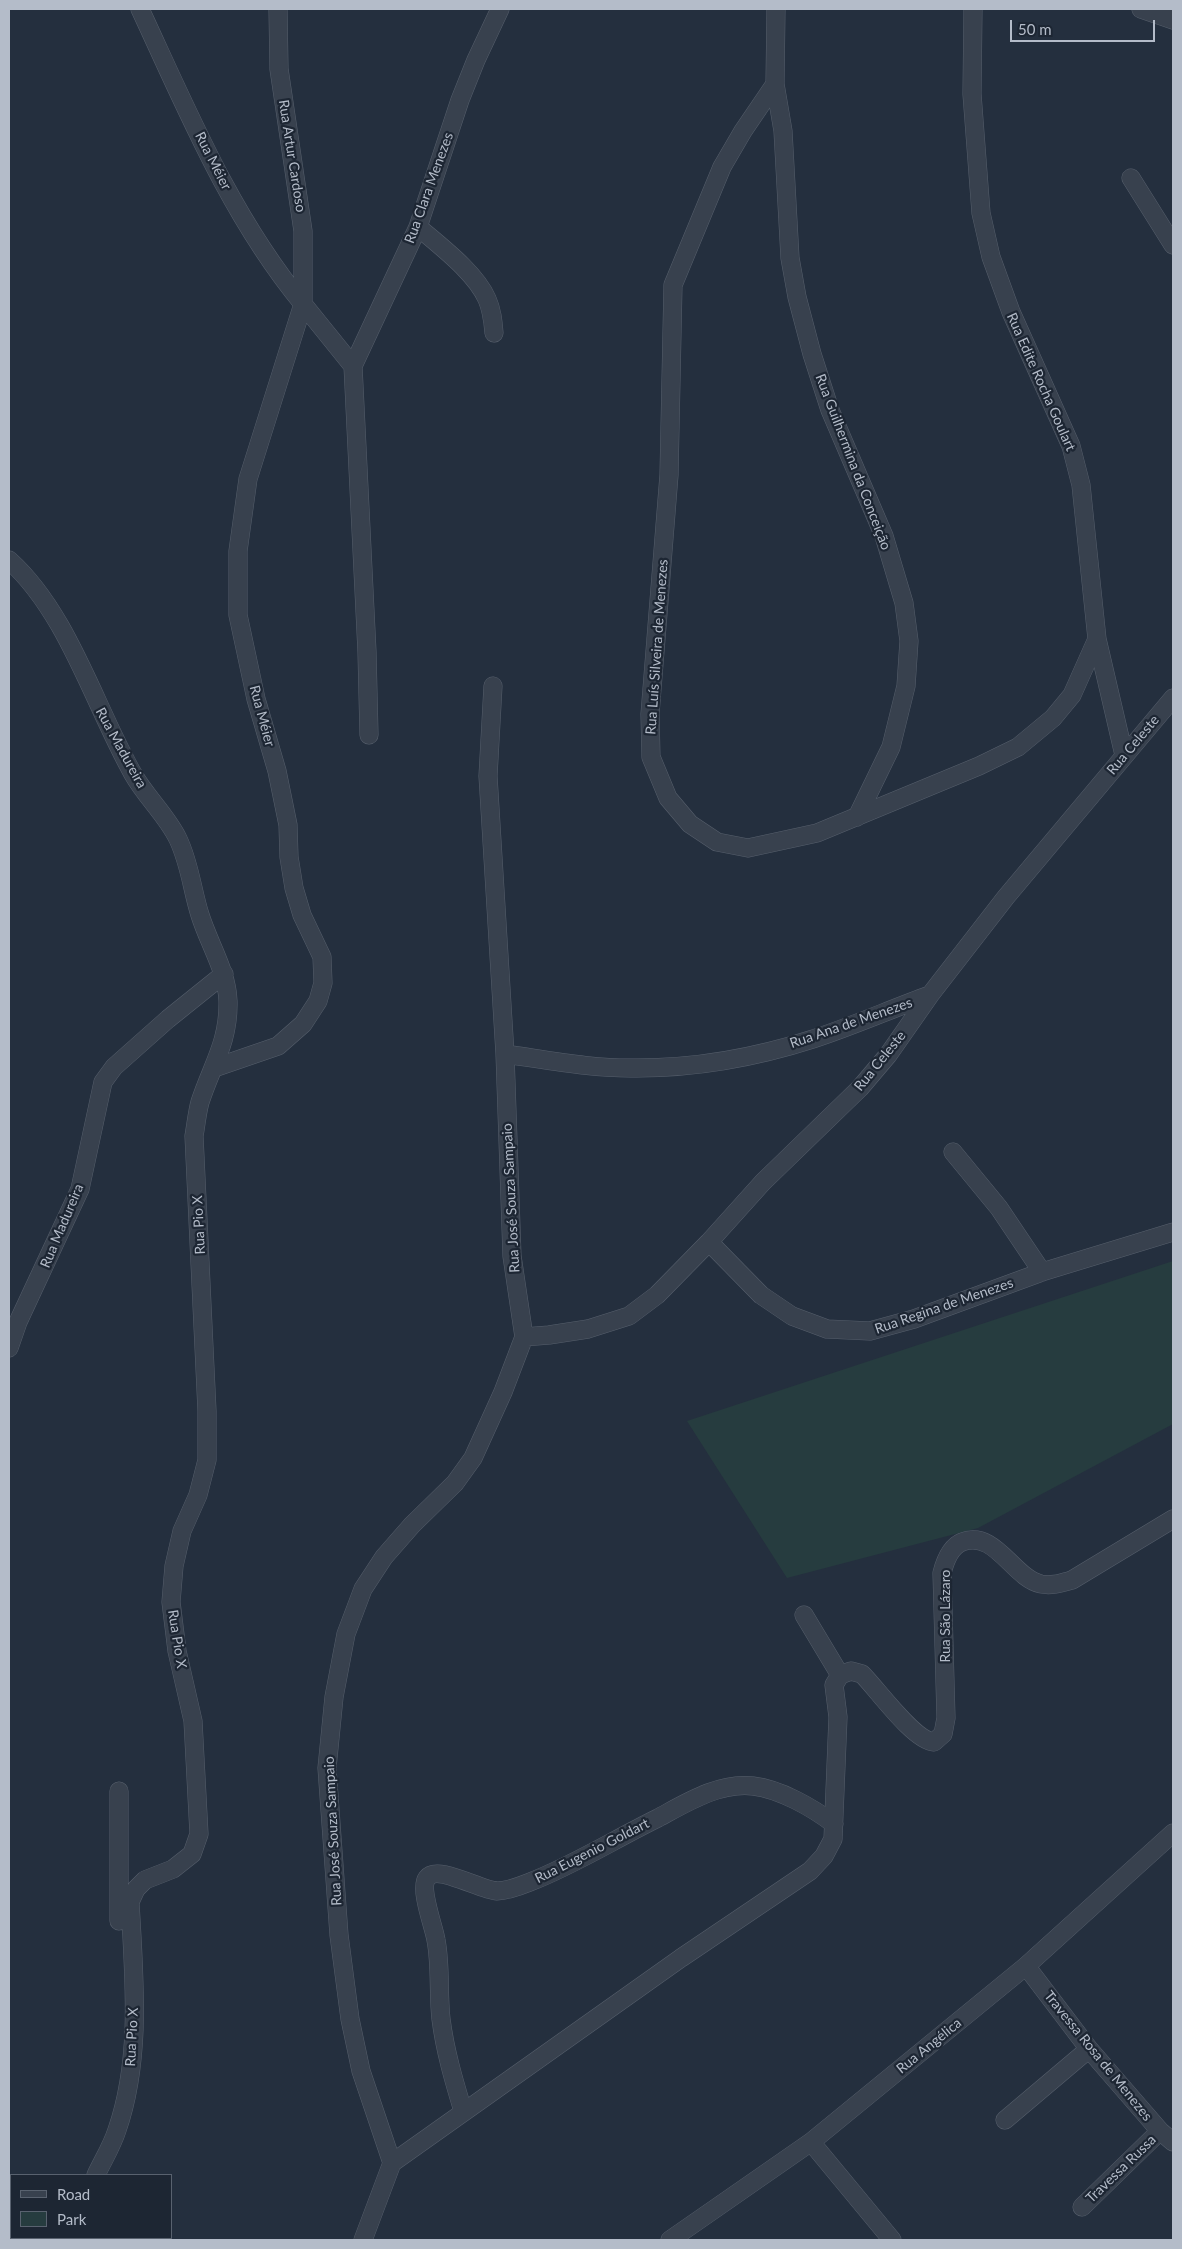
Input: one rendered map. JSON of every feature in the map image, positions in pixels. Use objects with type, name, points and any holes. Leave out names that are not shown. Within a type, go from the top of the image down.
[{"type":"street","name":"Rua Méier","points":[[140,9],[200,136],[243,220],[280,276],[353,366]]},
{"type":"street","name":"Rua Artur Cardoso","points":[[278,9],[278,69],[303,231],[303,304]]},
{"type":"street","name":"Rua Clara Menezes","points":[[353,366],[418,227],[460,100],[500,9]]},
{"type":"street","name":"Rua Guilhermina da Conceição","points":[[776,9],[775,84],[783,132],[790,258],[796,297],[830,410],[884,536],[904,603],[909,641],[906,686],[892,747],[856,817]]},
{"type":"street","name":"Rua Edite Rocha Goulart","points":[[973,9],[972,94],[981,213],[991,257],[1011,312],[1071,446],[1081,485],[1097,639],[1124,755]]},
{"type":"street","points":[[1141,9],[1173,20]]},
{"type":"street","name":"Rua Luís Silveira de Menezes","points":[[775,84],[743,131],[722,167],[673,285],[669,475],[650,714],[651,757],[668,798],[690,824],[717,842],[748,848],[817,834],[979,766],[1018,747],[1053,718],[1072,695],[1097,639]]},
{"type":"street","points":[[1131,178],[1173,245]]},
{"type":"street","points":[[418,227],[474,280],[487,297],[492,314],[494,333]]},
{"type":"street","name":"Rua Méier","points":[[214,1068],[278,1046],[303,1024],[318,1001],[323,983],[322,957],[302,915],[294,888],[289,858],[288,825],[277,771],[256,699],[238,615],[238,551],[248,479],[303,304]]},
{"type":"street","points":[[353,366],[367,652],[369,735]]},
{"type":"street","name":"Rua Madureira","points":[[9,560],[26,575],[42,597],[67,639],[134,776],[178,837],[188,861],[202,921],[224,974],[228,1000],[226,1034],[214,1068]]},
{"type":"street","name":"Rua José Souza Sampaio","points":[[392,2163],[361,2071],[347,2000],[339,1934],[327,1768],[334,1697],[346,1634],[363,1589],[384,1557],[412,1525],[455,1483],[473,1458],[503,1392],[524,1337],[512,1256],[504,1054],[488,776],[494,686]]},
{"type":"street","name":"Rua Celeste","points":[[524,1337],[588,1329],[629,1316],[656,1296],[709,1242],[763,1182],[860,1088],[888,1055],[930,994],[1006,897],[1173,698]]},
{"type":"street","name":"Rua Madureira","points":[[9,1348],[18,1322],[80,1189],[104,1082],[114,1067],[168,1019],[224,974]]},
{"type":"street","name":"Rua Ana de Menezes","points":[[504,1054],[635,1068],[688,1066],[747,1056],[812,1039],[930,994]]},
{"type":"street","name":"Rua Pio X","points":[[96,2174],[117,2131],[130,2076],[134,2018],[130,1902],[136,1889],[145,1880],[184,1862],[192,1854],[199,1834],[193,1721],[176,1651],[171,1602],[174,1566],[182,1531],[198,1495],[207,1460],[207,1411],[194,1136],[200,1104],[214,1068]]},
{"type":"street","points":[[953,1152],[998,1208],[1042,1272]]},
{"type":"street","name":"Rua Regina de Menezes","points":[[709,1242],[761,1295],[792,1316],[827,1329],[870,1331],[914,1319],[1042,1272],[1173,1232]]},
{"type":"street","name":"Rua São Lázaro","points":[[840,1676],[851,1671],[862,1674],[916,1734],[928,1742],[934,1742],[943,1734],[946,1718],[942,1573],[945,1560],[956,1545],[970,1539],[986,1543],[1027,1577],[1040,1584],[1054,1585],[1072,1580],[1173,1520]]},
{"type":"street","points":[[363,2240],[392,2163],[463,2111],[810,1871],[824,1856],[833,1839],[838,1717],[834,1685],[840,1676],[804,1615]]},
{"type":"street","name":"Rua Eugenio Goldart","points":[[463,2111],[449,2063],[444,2037],[436,1942],[425,1896],[424,1882],[428,1876],[438,1872],[497,1891],[519,1887],[548,1875],[703,1795],[732,1787],[753,1786],[793,1798],[817,1810],[834,1824]]},
{"type":"street","points":[[119,1791],[120,1927],[132,1948]]},
{"type":"street","name":"Rua Angélica","points":[[670,2240],[811,2142],[1026,1966],[1173,1833]]},
{"type":"street","name":"Travessa Rosa de Menezes","points":[[1026,1966],[1089,2049],[1167,2136]]},
{"type":"street","points":[[1005,2120],[1089,2049]]},
{"type":"street","name":"Travessa Russa","points":[[1082,2207],[1167,2136]]},
{"type":"street","points":[[811,2142],[892,2240]]},
{"type":"green space","points":[[1173,1261],[1173,1424],[978,1528],[787,1578],[687,1421]]}]
